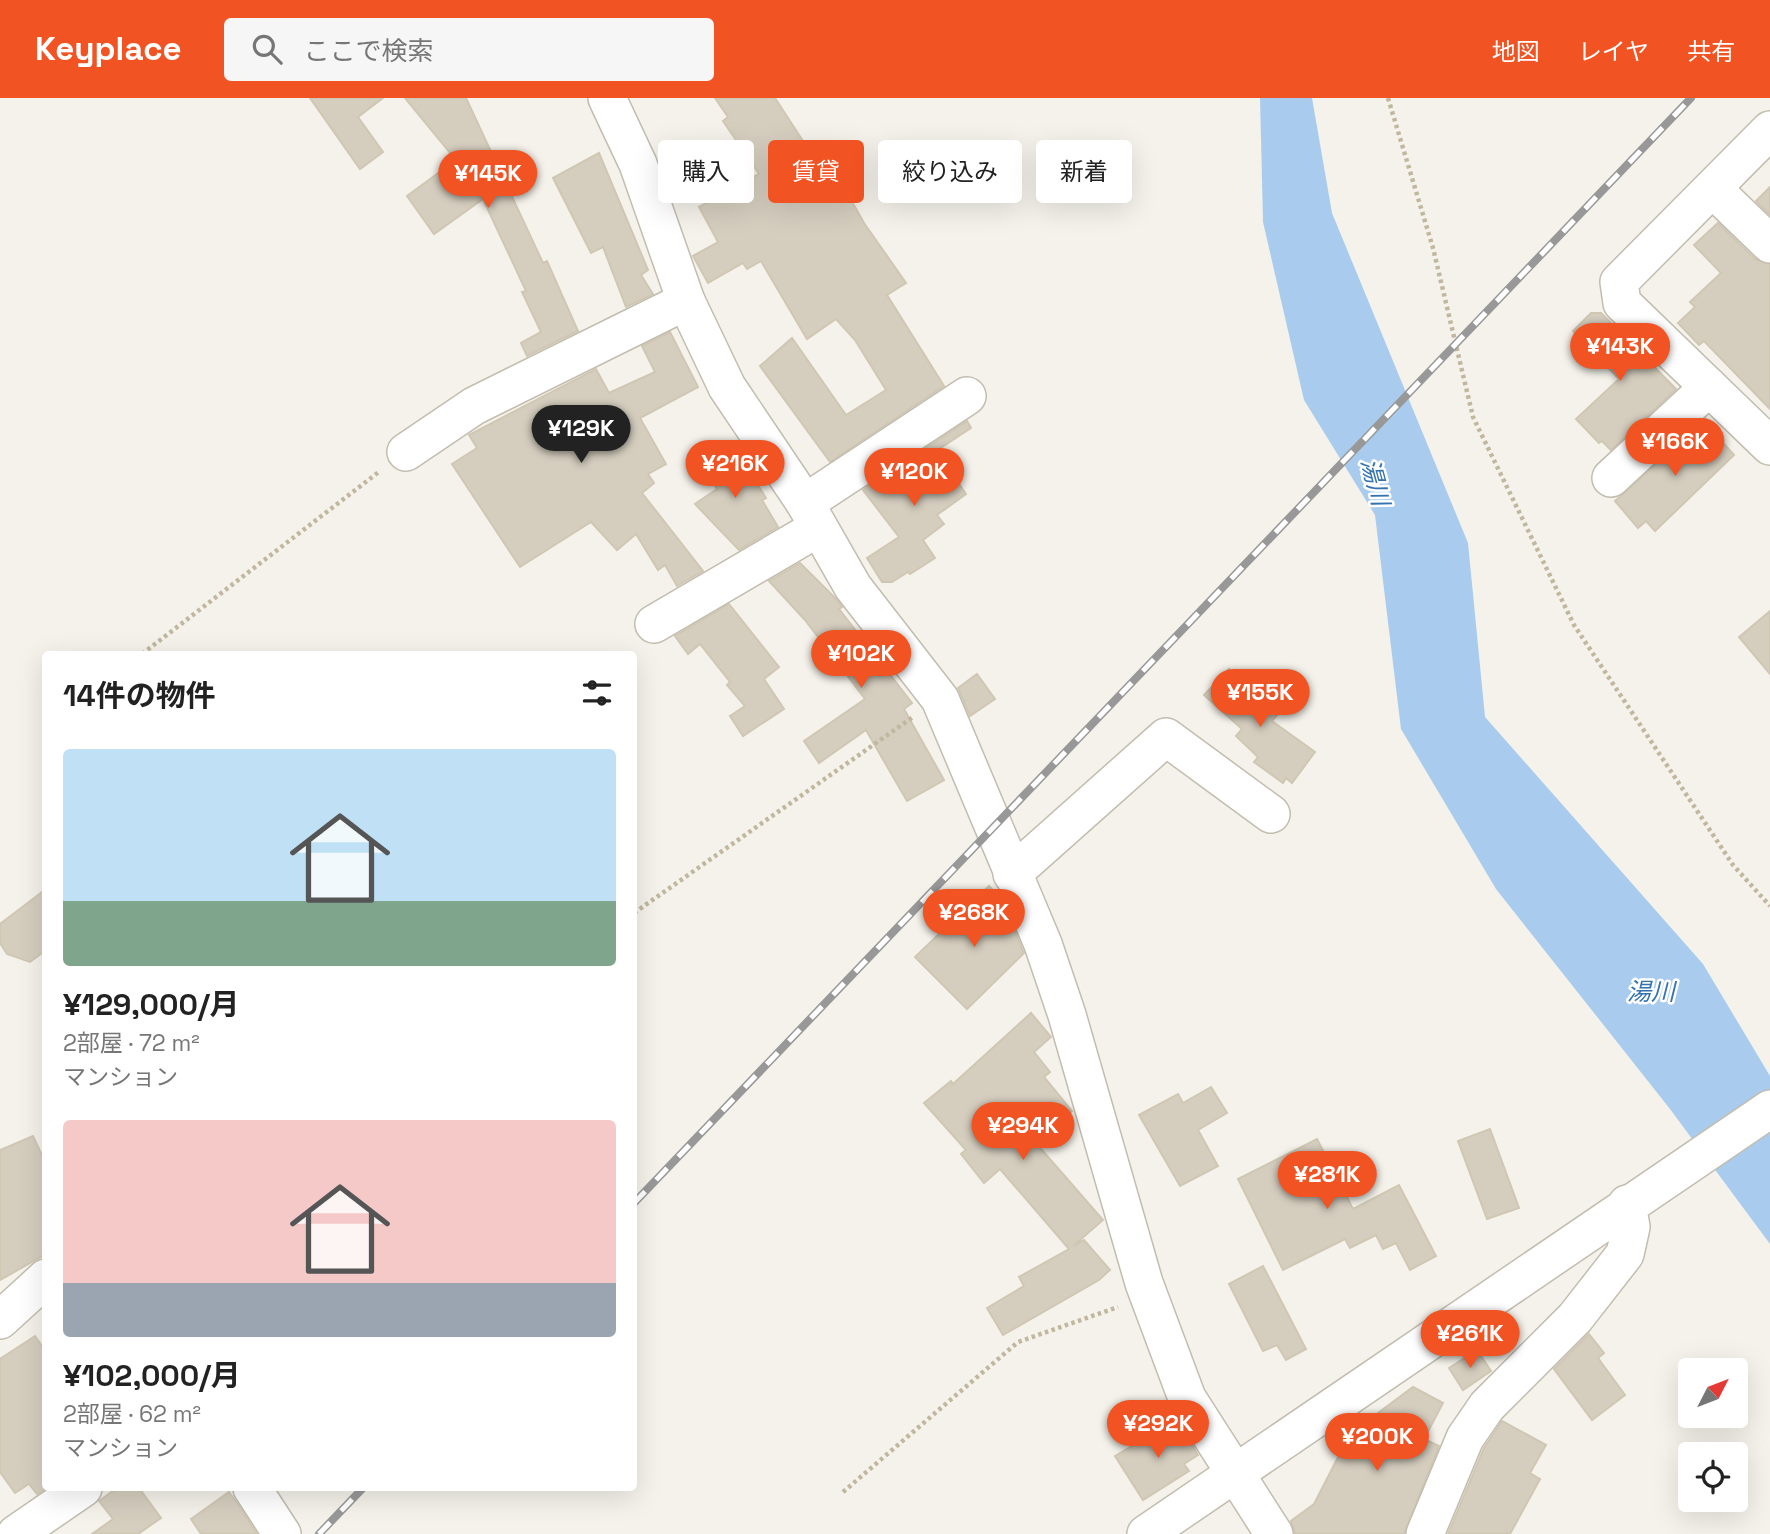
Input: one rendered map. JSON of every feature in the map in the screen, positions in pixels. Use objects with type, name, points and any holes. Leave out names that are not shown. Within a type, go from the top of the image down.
[{"type":"street","points":[[607,98],[638,164],[686,301],[727,387],[811,515],[853,587],[940,699],[1043,944],[1067,1015],[1149,1297],[1187,1398],[1274,1534]]},
{"type":"street","points":[[1770,130],[1619,282],[1622,303],[1770,446]]},
{"type":"street","points":[[1713,189],[1770,244]]},
{"type":"street","points":[[406,452],[474,407],[686,301]]},
{"type":"street","points":[[1611,478],[1709,387]]},
{"type":"street","points":[[654,624],[811,515],[967,396]]},
{"type":"street","points":[[1012,874],[1166,737],[1271,814]]},
{"type":"street","points":[[1146,1534],[1770,1109]]},
{"type":"street","points":[[1425,1534],[1465,1438],[1487,1406],[1574,1318],[1625,1254],[1631,1227],[1627,1204]]},
{"type":"street","points":[[0,1320],[42,1282]]},
{"type":"street","points":[[16,1534],[79,1491]]},
{"type":"street","points":[[254,1491],[282,1534]]},
{"type":"path","points":[[1388,98],[1433,248],[1473,417],[1574,625],[1733,864],[1770,906]]},
{"type":"path","points":[[146,651],[406,452]]},
{"type":"path","points":[[637,911],[940,699]]},
{"type":"path","points":[[844,1492],[1018,1342],[1149,1297]]},
{"type":"water","name":"湯川","points":[[1260,98],[1312,98],[1332,213],[1468,543],[1485,717],[1703,964],[1770,1076],[1770,1244],[1670,1109],[1496,889],[1401,729],[1375,515],[1304,400],[1263,222]]},
{"type":"building","points":[[310,98],[383,98],[358,117],[383,152],[360,169]]},
{"type":"building","points":[[405,98],[466,98],[543,263],[547,261],[578,331],[527,356],[521,343],[541,332],[522,292],[526,291],[483,199],[434,234],[407,196],[456,160]]},
{"type":"building","points":[[715,98],[775,98],[802,140],[768,140],[768,203],[853,203],[906,283],[887,295],[944,386],[830,462],[760,366],[792,338],[846,415],[886,390],[855,340],[836,319],[807,339],[761,261],[747,269],[743,263],[708,283],[693,256],[718,242],[699,207],[706,203],[754,203],[754,177],[759,174],[754,167],[754,140],[736,140],[723,121],[728,117]]},
{"type":"building","points":[[599,153],[648,270],[641,275],[653,294],[626,307],[603,247],[591,253],[553,178]]},
{"type":"building","points":[[1770,187],[1770,215],[1756,201]]},
{"type":"building","points":[[1718,223],[1755,259],[1770,264],[1770,409],[1704,341],[1699,345],[1678,323],[1695,307],[1690,302],[1721,273],[1694,245]]},
{"type":"building","points":[[1591,313],[1601,313],[1676,389],[1611,450],[1602,441],[1599,443],[1576,419],[1619,379],[1573,331]]},
{"type":"building","points":[[670,332],[698,387],[640,418],[666,464],[648,474],[654,483],[642,493],[703,571],[677,586],[665,565],[658,570],[636,534],[617,550],[591,522],[520,567],[452,464],[477,448],[469,435],[596,369],[609,393],[655,372],[642,346]]},
{"type":"building","points":[[1706,419],[1716,429],[1713,432],[1734,455],[1655,531],[1646,521],[1638,528],[1615,501]]},
{"type":"building","points":[[967,421],[971,428],[936,451],[966,494],[937,515],[944,524],[923,540],[935,558],[910,574],[908,572],[892,582],[882,582],[867,558],[899,537],[863,490]]},
{"type":"building","points":[[731,443],[766,498],[762,500],[778,527],[739,550],[695,504],[717,489],[700,462]]},
{"type":"building","points":[[800,563],[837,600],[842,607],[839,609],[912,703],[904,709],[944,780],[907,801],[866,730],[819,763],[804,741],[865,699],[805,620],[769,581]]},
{"type":"building","points":[[729,604],[779,667],[764,679],[784,709],[743,736],[730,716],[745,706],[727,685],[730,682],[700,644],[688,654],[675,636]]},
{"type":"building","points":[[1770,611],[1770,674],[1739,637]]},
{"type":"building","points":[[1229,669],[1278,714],[1272,721],[1315,752],[1292,783],[1286,778],[1283,783],[1254,762],[1258,757],[1236,736],[1242,729],[1204,695]]},
{"type":"building","points":[[977,674],[995,699],[970,716],[958,688]]},
{"type":"building","points":[[989,886],[1002,900],[1024,953],[967,1009],[915,957]]},
{"type":"building","points":[[42,892],[42,953],[30,962],[7,954],[0,943],[0,924]]},
{"type":"building","points":[[1031,1013],[1051,1037],[1034,1052],[1050,1072],[1044,1077],[1072,1111],[1035,1142],[1103,1220],[1073,1246],[1084,1240],[1110,1270],[1099,1280],[1003,1335],[987,1308],[1024,1286],[1019,1277],[1069,1249],[1000,1169],[984,1183],[961,1154],[966,1150],[924,1103],[951,1081],[953,1084]]},
{"type":"building","points":[[1211,1087],[1227,1113],[1198,1130],[1218,1166],[1180,1186],[1139,1115],[1178,1094],[1183,1103]]},
{"type":"building","points":[[1490,1129],[1519,1208],[1487,1219],[1458,1141]]},
{"type":"building","points":[[33,1136],[42,1155],[42,1256],[0,1280],[0,1150]]},
{"type":"building","points":[[1317,1139],[1353,1209],[1399,1185],[1436,1256],[1410,1270],[1396,1243],[1383,1249],[1376,1235],[1350,1248],[1345,1239],[1283,1270],[1238,1179]]},
{"type":"building","points":[[1263,1266],[1306,1349],[1286,1360],[1277,1345],[1263,1351],[1229,1284]]},
{"type":"building","points":[[1589,1334],[1604,1353],[1598,1358],[1625,1395],[1592,1420],[1554,1369]]},
{"type":"building","points":[[35,1336],[42,1346],[42,1491],[37,1494],[29,1484],[15,1493],[0,1472],[0,1359]]},
{"type":"building","points":[[1477,1350],[1491,1371],[1463,1390],[1449,1368]]},
{"type":"building","points":[[1413,1387],[1443,1403],[1424,1439],[1439,1446],[1404,1534],[1295,1534],[1291,1521],[1314,1504],[1350,1434]]},
{"type":"building","points":[[1176,1420],[1198,1455],[1184,1464],[1189,1471],[1143,1500],[1115,1456]]},
{"type":"building","points":[[1502,1421],[1546,1445],[1530,1473],[1540,1479],[1510,1534],[1448,1534],[1484,1448]]},
{"type":"building","points":[[113,1491],[141,1491],[161,1518],[138,1534],[92,1534],[113,1519],[99,1501]]},
{"type":"building","points":[[229,1492],[257,1534],[201,1534],[191,1519]]},
{"type":"railway","points":[[637,1200],[1691,98]]},
{"type":"railway","points":[[319,1534],[360,1491]]}]
